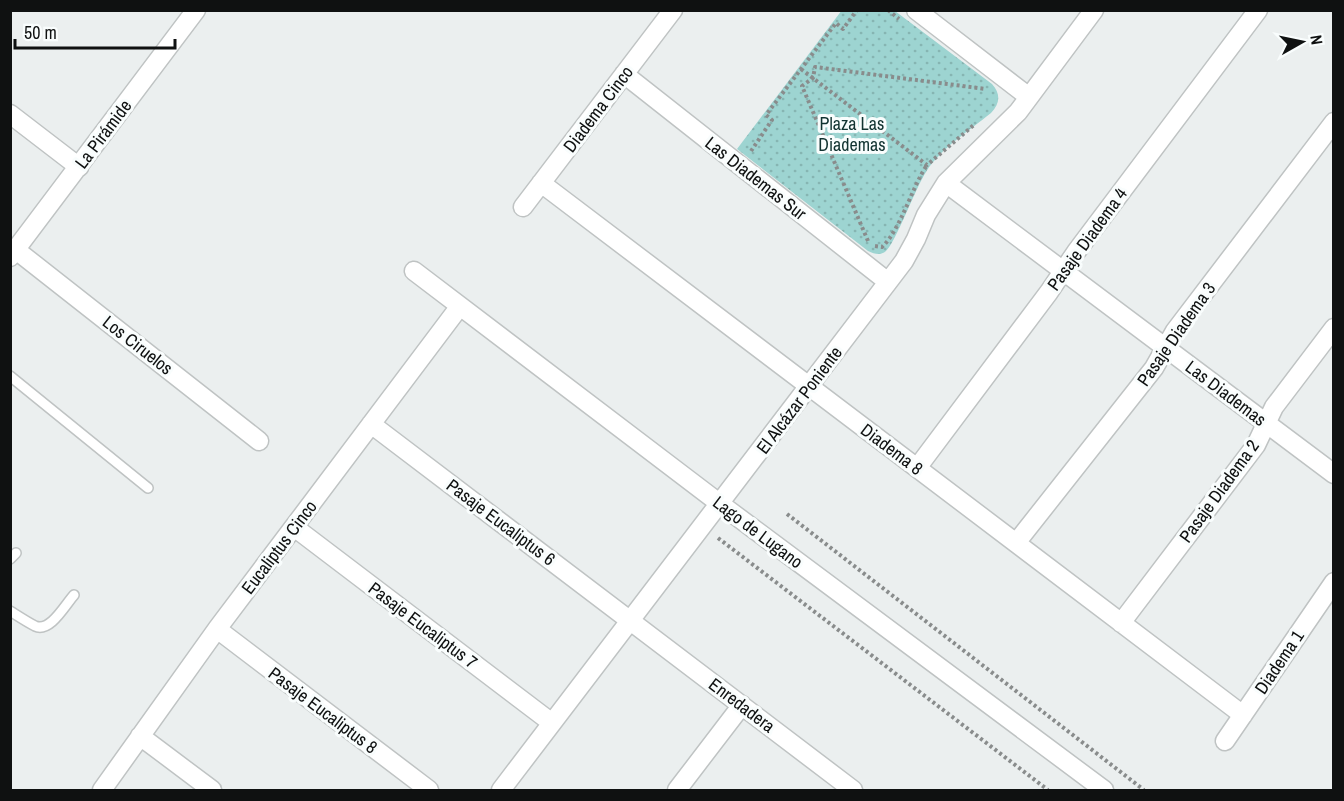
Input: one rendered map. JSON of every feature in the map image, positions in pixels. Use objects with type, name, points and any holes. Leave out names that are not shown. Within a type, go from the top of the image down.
[{"type":"street","name":"Diadema Cinco","points":[[523,207],[673,10]]},
{"type":"street","name":"El Alcázar Poniente","points":[[501,790],[904,261],[926,215],[946,183],[1005,126],[1094,10]]},
{"type":"street","name":"Pasaje Diadema 4","points":[[917,468],[1258,10]]},
{"type":"street","name":"La Pirámide","points":[[13,253],[196,11]]},
{"type":"street","points":[[911,18],[1029,97]]},
{"type":"street","name":"Las Diademas Sur","points":[[624,74],[888,282]]},
{"type":"street","points":[[10,114],[79,167]]},
{"type":"street","name":"Pasaje Diadema 3","points":[[1016,543],[1154,368],[1175,331],[1334,122]]},
{"type":"street","name":"Diadema 8","points":[[541,183],[1243,715]]},
{"type":"street","name":"Las Diademas","points":[[946,183],[1334,474]]},
{"type":"street","name":"Los Ciruelos","points":[[13,253],[259,441]]},
{"type":"street","name":"Lago de Lugano","points":[[414,271],[719,503],[1104,790]]},
{"type":"street","name":"Eucaliptus Cinco","points":[[102,790],[217,629],[460,306]]},
{"type":"street","name":"Pasaje Diadema 2","points":[[1121,623],[1256,445],[1274,406],[1334,328]]},
{"type":"street","name":"Pasaje Eucaliptus 6","points":[[371,424],[630,620]]},
{"type":"street","name":"Pasaje Eucaliptus 7","points":[[294,527],[552,723]]},
{"type":"street","name":"Diadema 1","points":[[1225,741],[1334,582]]},
{"type":"street","name":"Enredadera","points":[[630,620],[850,789]]},
{"type":"street","name":"Pasaje Eucaliptus 8","points":[[217,629],[429,790]]},
{"type":"street","points":[[677,790],[742,705]]},
{"type":"street","points":[[140,736],[212,790]]},
{"type":"lane","points":[[10,376],[148,488]]},
{"type":"lane","points":[[10,611],[37,627],[43,628],[74,595]]},
{"type":"path","points":[[749,153],[772,120],[766,116],[801,69],[836,23],[843,29],[857,10]]},
{"type":"path","points":[[888,10],[911,18]]},
{"type":"path","points":[[888,282],[870,246],[802,86],[813,78],[815,67],[992,90],[982,82]]},
{"type":"path","points":[[801,69],[927,165]]},
{"type":"path","points":[[861,239],[870,246],[882,247],[887,242],[898,225],[927,165],[978,122]]},
{"type":"path","points":[[787,514],[1144,790]]},
{"type":"path","points":[[702,526],[1048,790]]},
{"type":"green space","name":"Plaza Las Diademas","points":[[842,10],[895,11],[992,84],[998,95],[998,103],[991,113],[932,163],[890,246],[880,254],[868,251],[737,149]]}]
